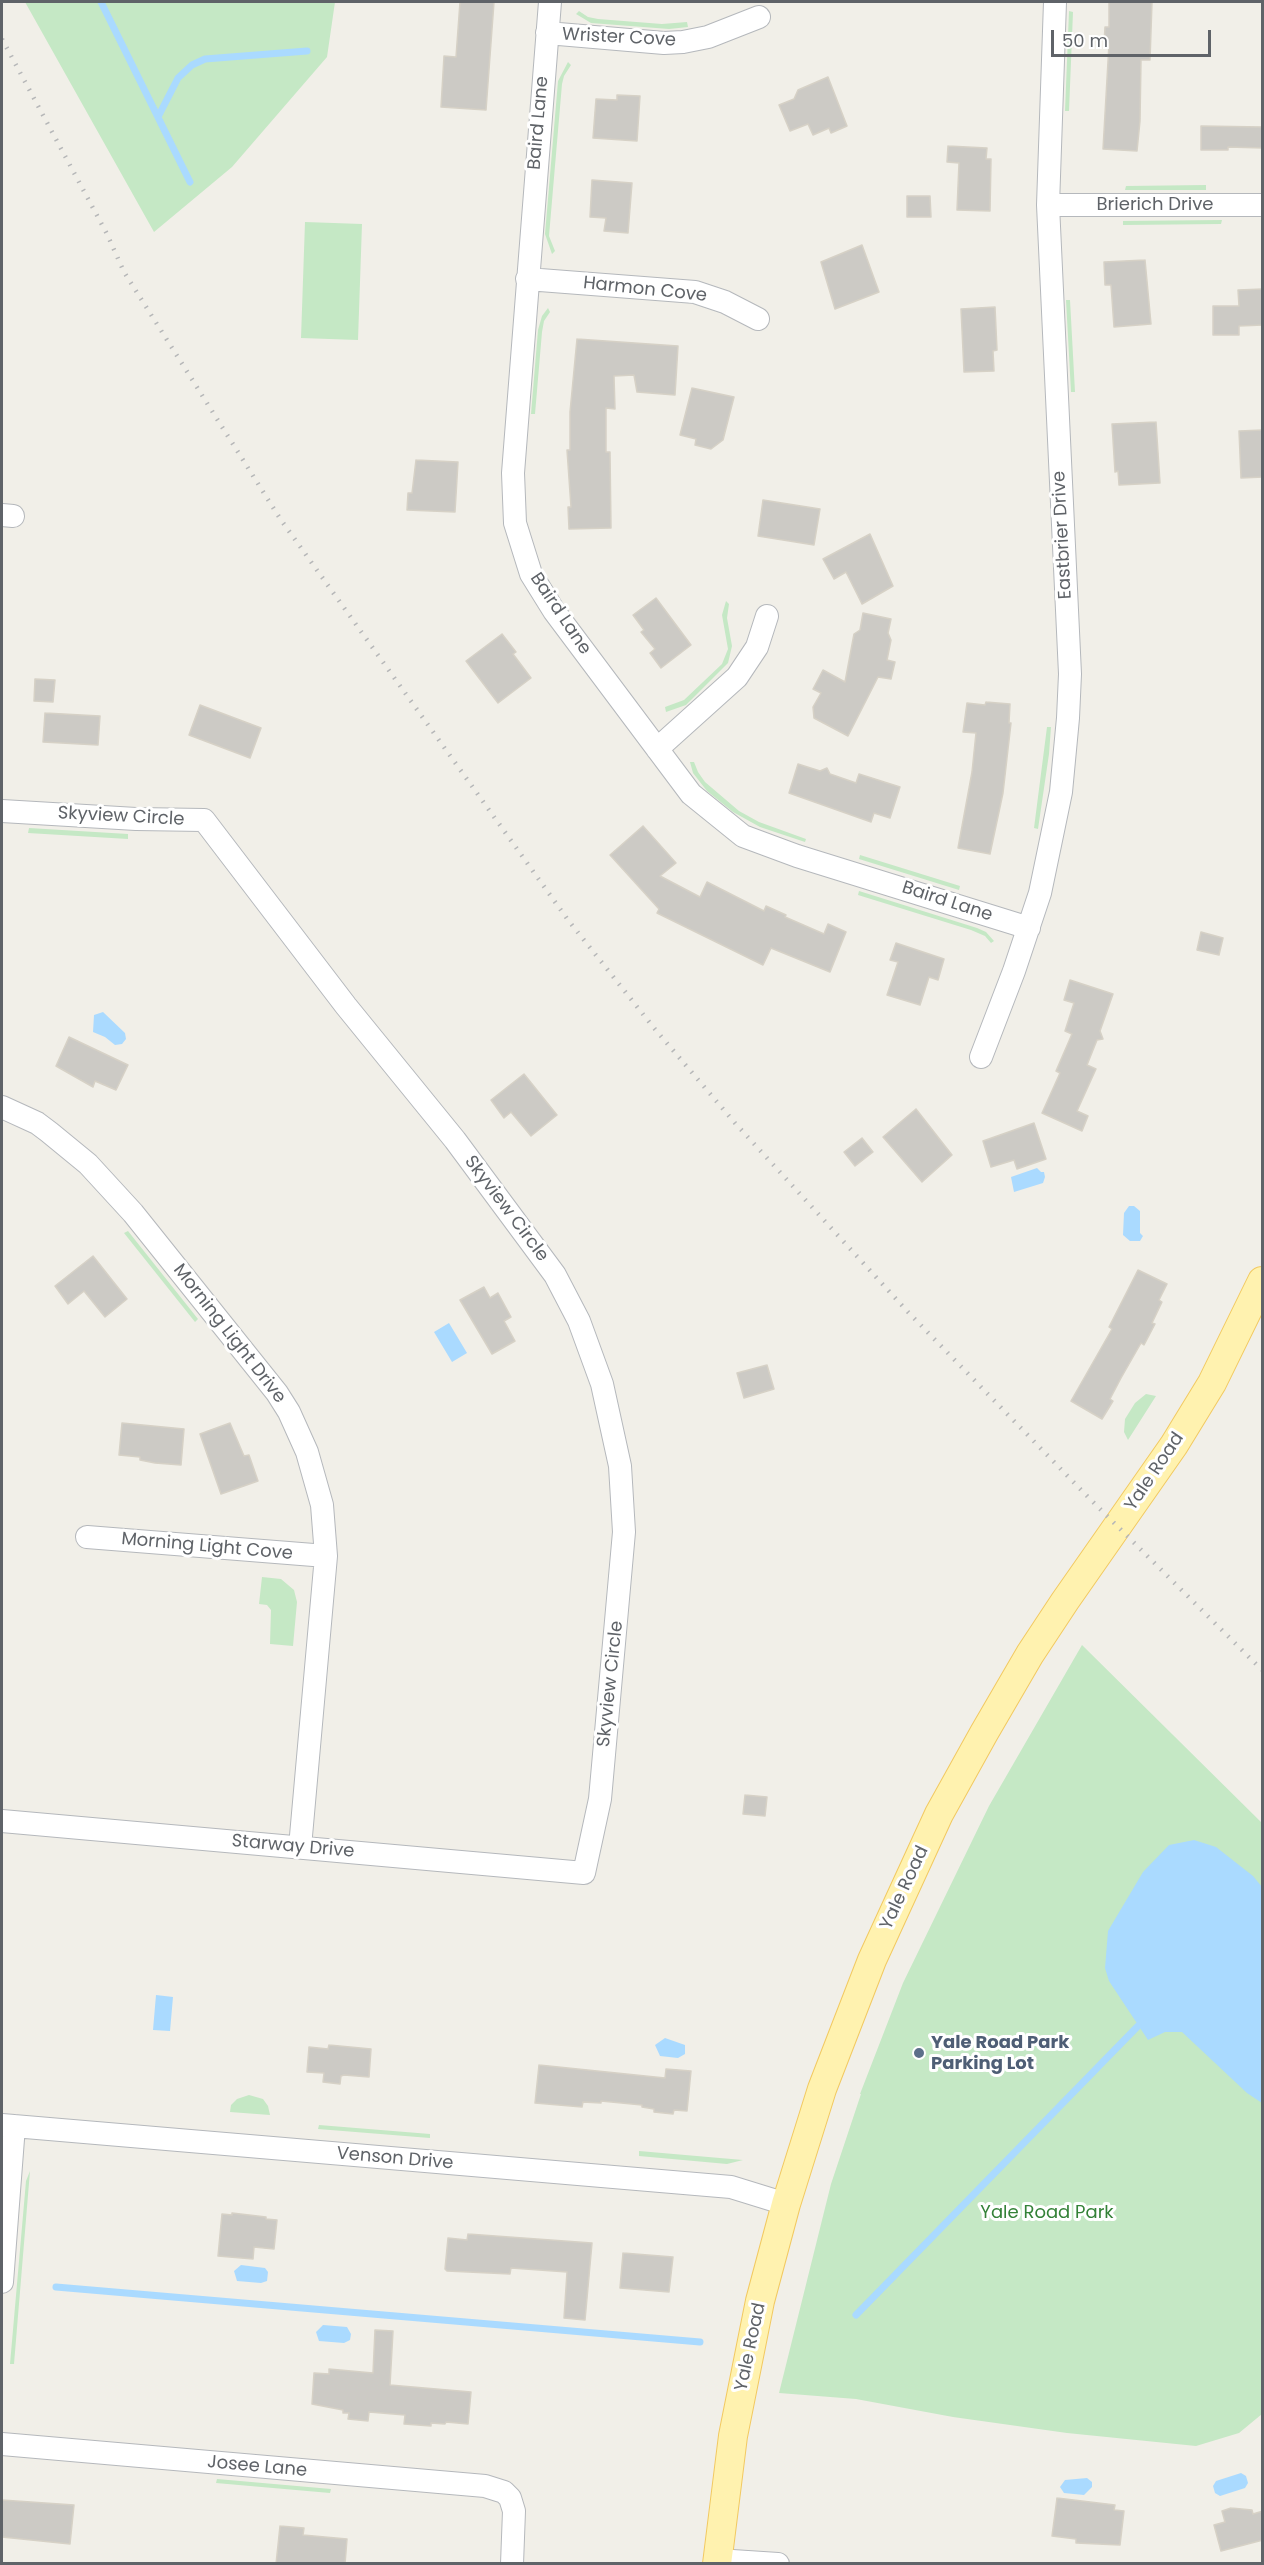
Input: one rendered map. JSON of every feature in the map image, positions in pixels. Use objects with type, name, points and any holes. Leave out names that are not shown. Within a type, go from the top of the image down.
[{"type":"main road","name":"Yale Road","points":[[717,2562],[734,2436],[760,2301],[786,2204],[822,2089],[872,1960],[939,1814],[1030,1654],[1174,1445],[1212,1383],[1263,1281]]},
{"type":"street","name":"Baird Lane","points":[[550,2],[512,494],[515,523],[531,574],[554,611],[698,801],[743,836],[797,856],[1029,928]]},
{"type":"street","name":"Eastbrier Drive","points":[[981,1057],[1029,928],[1047,862],[1061,792],[1068,718],[1070,674],[1048,205],[1055,2]]},
{"type":"street","name":"Wrister Cove","points":[[547,33],[664,43],[684,42],[708,37],[759,17]]},
{"type":"street","name":"Brierich Drive","points":[[1048,205],[1263,205]]},
{"type":"street","name":"Harmon Cove","points":[[527,279],[695,292],[725,302],[758,320]]},
{"type":"street","points":[[657,748],[737,677],[757,647],[766,616]]},
{"type":"street","name":"Skyview Circle","points":[[2,811],[136,819],[204,820],[346,1006],[455,1140],[555,1275],[568,1298],[602,1384],[620,1466],[624,1532],[622,1578],[600,1799],[584,1873]]},
{"type":"street","name":"Morning Light Drive","points":[[2,1107],[37,1123],[88,1164],[133,1213],[277,1393],[298,1431],[314,1473],[324,1520],[326,1556],[300,1847]]},
{"type":"street","name":"Morning Light Cove","points":[[87,1537],[326,1556]]},
{"type":"street","name":"Starway Drive","points":[[2,1821],[300,1847],[546,1872],[584,1873]]},
{"type":"street","points":[[2,2282],[8,2126]]},
{"type":"street","name":"Venson Drive","points":[[8,2126],[731,2187],[786,2204]]},
{"type":"street","name":"Josee Lane","points":[[2,2444],[485,2486],[504,2492],[510,2498],[514,2511],[512,2564]]},
{"type":"street","points":[[717,2562],[778,2564]]},
{"type":"green space","points":[[25,2],[335,2],[327,57],[232,167],[154,232]]},
{"type":"green space","points":[[579,11],[588,17],[598,19],[662,24],[687,22],[688,27],[669,29],[591,23],[576,14]]},
{"type":"green space","points":[[1069,11],[1073,12],[1069,111],[1065,111]]},
{"type":"green space","points":[[568,62],[571,65],[562,84],[549,236],[555,251],[552,254],[545,234],[558,81]]},
{"type":"green space","points":[[1206,185],[1206,190],[1125,190],[1126,186]]},
{"type":"green space","points":[[1222,220],[1221,224],[1123,225],[1123,221]]},
{"type":"green space","points":[[305,222],[362,224],[358,340],[301,338]]},
{"type":"green space","points":[[1066,300],[1070,300],[1075,392],[1071,392]]},
{"type":"green space","points":[[548,308],[550,312],[544,321],[542,332],[535,414],[531,414],[538,330],[542,316]]},
{"type":"green space","points":[[726,601],[729,604],[727,618],[732,646],[728,663],[686,705],[666,712],[665,707],[684,700],[722,664],[728,649],[722,615]]},
{"type":"green space","points":[[1047,727],[1051,727],[1049,754],[1038,829],[1034,828]]},
{"type":"green space","points":[[690,762],[694,762],[705,782],[739,811],[759,822],[806,839],[805,842],[760,827],[733,812],[707,791],[693,773]]},
{"type":"green space","points":[[29,828],[128,834],[128,839],[28,833]]},
{"type":"green space","points":[[860,855],[960,886],[959,890],[859,859]]},
{"type":"green space","points":[[859,891],[977,928],[986,932],[994,941],[991,943],[985,936],[971,930],[858,895]]},
{"type":"green space","points":[[128,1231],[198,1319],[195,1322],[124,1233]]},
{"type":"green space","points":[[1146,1394],[1156,1396],[1128,1440],[1124,1432],[1125,1419],[1135,1403]]},
{"type":"green space","points":[[262,1577],[281,1579],[294,1590],[297,1602],[293,1646],[270,1644],[271,1610],[267,1605],[259,1604]]},
{"type":"green space","name":"Yale Road Park","points":[[1082,1645],[1262,1823],[1262,2414],[1239,2433],[1196,2446],[1067,2433],[953,2417],[856,2399],[779,2393],[831,2184],[860,2094],[903,1983],[989,1806]]},
{"type":"green space","points":[[249,2095],[263,2099],[270,2115],[230,2112],[231,2105],[237,2099]]},
{"type":"green space","points":[[319,2125],[430,2134],[430,2138],[318,2129]]},
{"type":"green space","points":[[639,2151],[743,2160],[727,2164],[639,2156]]},
{"type":"green space","points":[[30,2171],[14,2364],[10,2364],[26,2181]]},
{"type":"green space","points":[[217,2479],[331,2489],[330,2493],[216,2483]]},
{"type":"water","points":[[103,1012],[125,1033],[126,1039],[122,1044],[115,1045],[105,1037],[93,1032],[94,1015]]},
{"type":"water","points":[[1037,1168],[1044,1172],[1043,1183],[1014,1192],[1011,1177]]},
{"type":"water","points":[[1129,1206],[1134,1206],[1140,1211],[1140,1233],[1143,1236],[1140,1241],[1130,1241],[1123,1235],[1124,1213]]},
{"type":"water","points":[[449,1323],[467,1353],[452,1362],[434,1332]]},
{"type":"water","points":[[1194,1840],[1216,1847],[1253,1876],[1262,1887],[1262,2103],[1247,2093],[1182,2032],[1165,2032],[1148,2040],[1109,1981],[1105,1968],[1108,1931],[1143,1872],[1169,1845]]},
{"type":"water","points":[[156,1995],[173,1997],[170,2031],[153,2030]]},
{"type":"water","points":[[665,2038],[685,2045],[685,2054],[678,2058],[660,2056],[655,2045]]},
{"type":"water","points":[[241,2265],[265,2268],[268,2272],[267,2281],[261,2283],[237,2281],[234,2271]]},
{"type":"water","points":[[323,2325],[347,2327],[351,2334],[350,2340],[344,2343],[319,2341],[316,2332]]},
{"type":"water","points":[[1241,2473],[1246,2476],[1248,2483],[1245,2488],[1220,2496],[1215,2493],[1213,2486],[1216,2481]]},
{"type":"water","points":[[1087,2478],[1092,2482],[1092,2487],[1084,2495],[1064,2493],[1060,2487],[1065,2480]]},
{"type":"building","points":[[460,2],[494,2],[486,110],[441,107],[444,56],[456,57]]},
{"type":"building","points":[[1109,2],[1152,2],[1150,60],[1141,60],[1137,151],[1103,149],[1109,44],[1104,44],[1105,27],[1109,27]]},
{"type":"building","points":[[828,77],[847,126],[831,133],[829,128],[813,135],[808,124],[790,131],[779,105],[794,99],[798,90]]},
{"type":"building","points":[[617,95],[640,96],[637,141],[593,138],[596,99],[617,100]]},
{"type":"building","points":[[1201,126],[1263,127],[1263,148],[1228,147],[1228,150],[1201,150]]},
{"type":"building","points":[[948,146],[987,148],[986,159],[991,159],[990,211],[957,210],[959,163],[947,162]]},
{"type":"building","points":[[592,180],[632,183],[628,233],[604,231],[606,218],[590,217]]},
{"type":"building","points":[[907,196],[930,196],[931,217],[907,217]]},
{"type":"building","points":[[862,245],[879,292],[835,309],[821,262]]},
{"type":"building","points":[[1145,260],[1151,324],[1114,327],[1111,285],[1105,285],[1104,262]]},
{"type":"building","points":[[1263,289],[1263,325],[1239,326],[1239,335],[1213,335],[1213,306],[1239,306],[1238,290]]},
{"type":"building","points":[[995,307],[997,350],[993,351],[994,371],[964,372],[961,309]]},
{"type":"building","points":[[577,339],[678,346],[675,395],[637,392],[634,375],[614,376],[615,409],[606,408],[606,452],[610,452],[611,528],[569,529],[568,507],[571,507],[567,450],[570,450],[570,412]]},
{"type":"building","points":[[692,388],[734,397],[723,440],[711,449],[695,445],[696,439],[680,435]]},
{"type":"building","points":[[1156,422],[1160,483],[1119,485],[1118,471],[1115,472],[1112,424]]},
{"type":"building","points":[[1263,430],[1263,477],[1241,478],[1239,431]]},
{"type":"building","points":[[416,460],[458,462],[455,512],[407,510],[408,493],[412,493]]},
{"type":"building","points":[[763,500],[820,509],[814,545],[758,536]]},
{"type":"building","points":[[870,534],[893,586],[862,604],[846,572],[834,579],[823,559]]},
{"type":"building","points":[[656,598],[691,645],[661,668],[650,653],[655,649],[641,632],[644,630],[633,615]]},
{"type":"building","points":[[863,613],[891,619],[888,633],[891,640],[887,660],[895,662],[891,679],[878,677],[848,736],[814,718],[813,707],[821,693],[813,689],[823,670],[845,682],[854,634],[860,630]]},
{"type":"building","points":[[502,634],[516,652],[513,654],[531,678],[498,703],[466,661]]},
{"type":"building","points":[[35,679],[55,680],[53,702],[34,701]]},
{"type":"building","points":[[986,702],[1010,704],[1009,723],[1011,723],[1003,793],[990,854],[958,848],[972,772],[976,733],[963,732],[967,703],[985,705]]},
{"type":"building","points":[[200,705],[261,728],[250,758],[189,735]]},
{"type":"building","points":[[45,713],[100,716],[98,745],[43,742]]},
{"type":"building","points":[[798,764],[820,771],[827,768],[830,774],[856,783],[859,774],[900,787],[890,818],[874,813],[871,822],[789,793]]},
{"type":"building","points":[[643,826],[676,863],[660,876],[700,897],[707,882],[764,911],[766,906],[824,934],[828,924],[846,932],[830,972],[771,948],[763,965],[657,913],[659,909],[610,855]]},
{"type":"building","points":[[1201,932],[1223,938],[1219,955],[1197,950]]},
{"type":"building","points":[[896,943],[944,959],[938,980],[929,977],[920,1005],[887,995],[898,962],[890,960]]},
{"type":"building","points":[[1070,980],[1113,994],[1100,1031],[1103,1039],[1097,1040],[1087,1065],[1096,1069],[1077,1111],[1088,1116],[1082,1131],[1042,1113],[1060,1073],[1056,1071],[1072,1034],[1065,1031],[1074,1003],[1064,1000]]},
{"type":"building","points":[[69,1037],[128,1065],[116,1090],[95,1081],[93,1087],[56,1066]]},
{"type":"building","points":[[524,1074],[557,1115],[531,1136],[511,1112],[504,1118],[491,1100]]},
{"type":"building","points":[[916,1109],[952,1155],[922,1182],[883,1137]]},
{"type":"building","points":[[1034,1123],[1046,1159],[1017,1169],[1014,1160],[991,1167],[983,1141]]},
{"type":"building","points":[[862,1138],[873,1152],[855,1166],[844,1152]]},
{"type":"building","points":[[93,1256],[127,1299],[105,1317],[84,1291],[68,1304],[55,1286]]},
{"type":"building","points":[[1138,1270],[1167,1284],[1152,1323],[1155,1324],[1144,1345],[1141,1343],[1121,1378],[1110,1399],[1113,1401],[1102,1419],[1071,1401],[1112,1329],[1109,1327]]},
{"type":"building","points":[[484,1287],[490,1298],[498,1293],[511,1317],[504,1321],[515,1341],[492,1354],[460,1300]]},
{"type":"building","points":[[767,1365],[774,1389],[744,1398],[737,1373]]},
{"type":"building","points":[[122,1423],[184,1429],[181,1465],[155,1463],[140,1460],[140,1457],[119,1455]]},
{"type":"building","points":[[230,1423],[244,1456],[249,1455],[258,1481],[221,1494],[200,1434]]},
{"type":"building","points":[[745,1795],[767,1797],[765,1816],[743,1814]]},
{"type":"building","points":[[329,2045],[371,2049],[369,2077],[344,2075],[341,2076],[340,2084],[323,2082],[324,2073],[307,2072],[309,2047],[328,2049]]},
{"type":"building","points":[[539,2065],[665,2078],[666,2069],[691,2071],[687,2111],[674,2110],[673,2114],[654,2112],[654,2109],[642,2107],[642,2105],[601,2101],[601,2103],[583,2102],[582,2107],[535,2103]]},
{"type":"building","points":[[232,2213],[277,2220],[274,2249],[254,2247],[253,2259],[218,2256],[222,2214],[232,2215]]},
{"type":"building","points":[[468,2234],[592,2243],[585,2320],[564,2318],[567,2272],[511,2268],[510,2274],[447,2271],[445,2269],[448,2238],[467,2240]]},
{"type":"building","points":[[623,2253],[673,2257],[669,2292],[620,2288]]},
{"type":"building","points":[[375,2330],[393,2331],[390,2385],[471,2392],[468,2424],[446,2422],[445,2424],[431,2423],[431,2426],[404,2424],[405,2415],[369,2412],[368,2421],[348,2419],[349,2413],[343,2413],[343,2410],[312,2404],[314,2373],[329,2374],[329,2369],[373,2373]]},
{"type":"building","points":[[1057,2498],[1115,2505],[1114,2510],[1124,2511],[1120,2545],[1076,2543],[1076,2539],[1052,2536]]},
{"type":"building","points":[[2,2500],[74,2505],[70,2544],[2,2537]]},
{"type":"building","points":[[1231,2508],[1252,2510],[1253,2514],[1263,2511],[1263,2540],[1221,2551],[1214,2525],[1225,2522],[1222,2511]]},
{"type":"building","points":[[280,2526],[304,2528],[303,2535],[347,2539],[345,2564],[276,2564]]},
{"type":"waterway","points":[[101,2],[190,182]]},
{"type":"waterway","points":[[158,117],[178,78],[192,65],[205,59],[307,51]]},
{"type":"waterway","points":[[856,2315],[1138,2026]]},
{"type":"waterway","points":[[56,2287],[700,2342]]},
{"type":"railway","points":[[2,39],[107,234],[124,272],[281,520],[568,920],[654,1028],[735,1123],[908,1312],[1088,1497],[1262,1670]]},
{"type":"place","name":"Yale Road Park Parking Lot","points":[[919,2053]]}]
